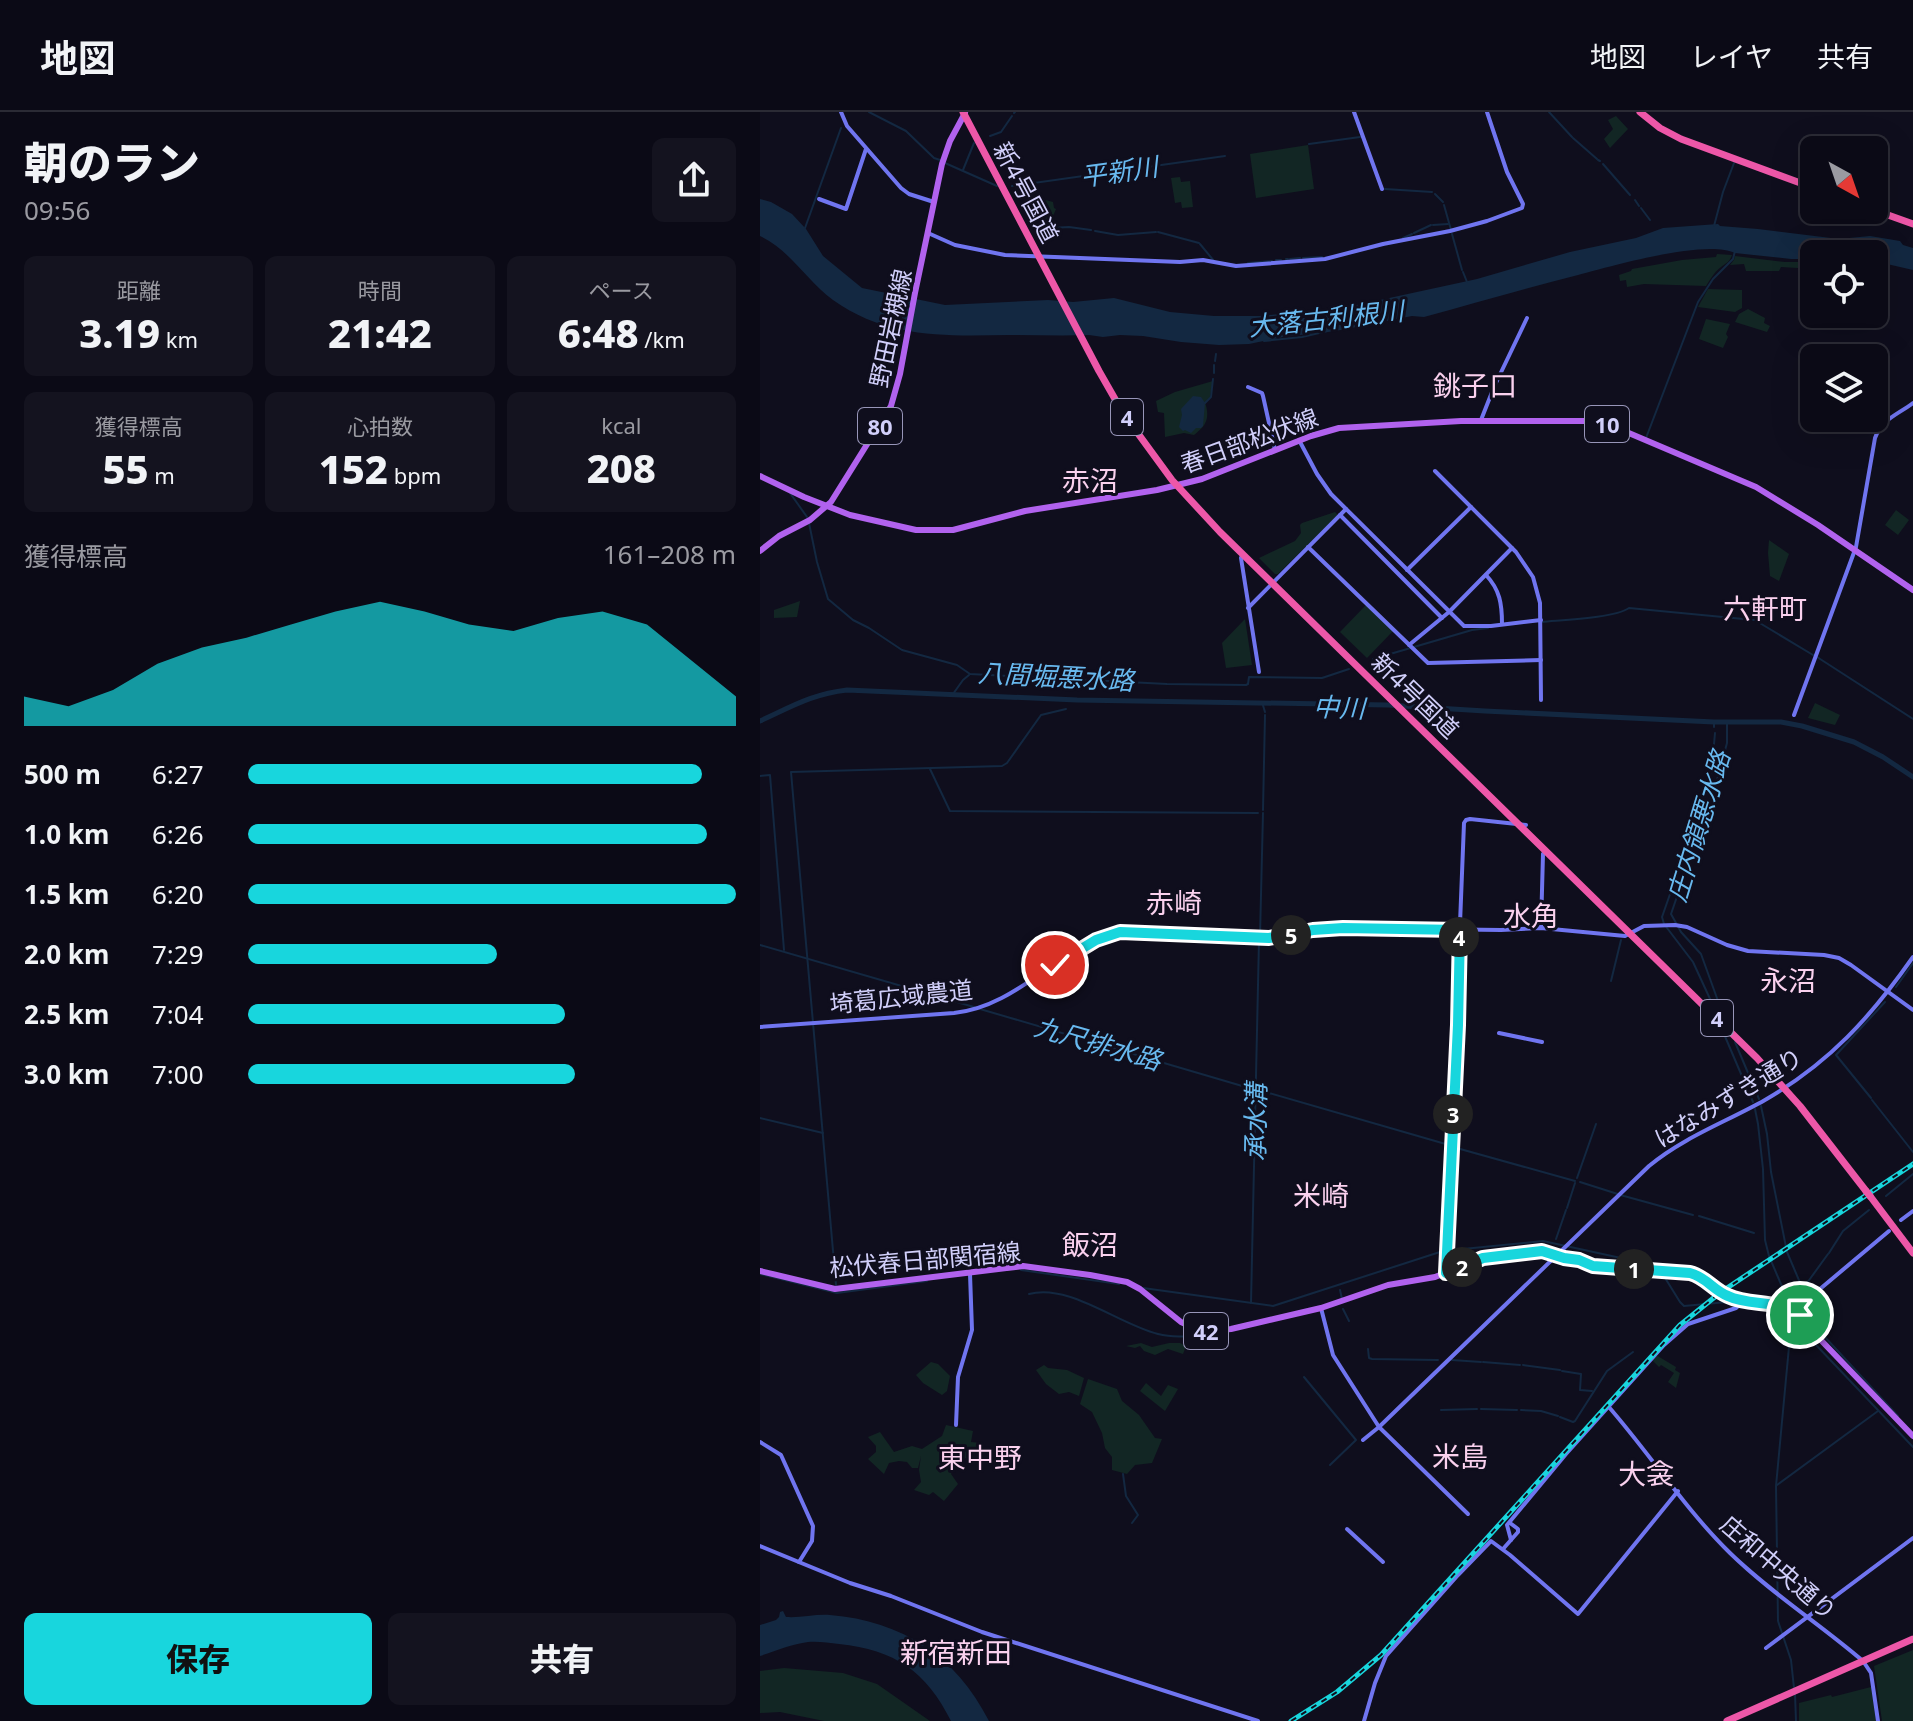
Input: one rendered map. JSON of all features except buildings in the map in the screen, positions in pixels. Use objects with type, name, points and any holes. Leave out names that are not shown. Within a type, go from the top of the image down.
[{"type":"highway","name":"新4号国道","points":[[965,113],[1087,345],[1128,412],[1179,484],[1243,554],[1274,582]]},
{"type":"highway","points":[[1643,113],[1660,128],[1681,139],[1800,183]]},
{"type":"highway","points":[[1888,215],[1913,224]]},
{"type":"highway","name":"新4号国道","points":[[1179,484],[1274,582],[1752,1047],[1913,1247]]},
{"type":"highway","name":"新4号国道","points":[[1522,825],[1632,932]]},
{"type":"highway","name":"新4号国道","points":[[1870,1193],[1913,1253]]},
{"type":"highway","points":[[1736,1721],[1912,1642]]},
{"type":"highway","points":[[1864,1663],[1912,1642]]},
{"type":"highway","points":[[1727,1721],[1794,1694]]},
{"type":"main road","name":"野田岩槻線","points":[[760,551],[827,506],[891,406],[943,162],[965,113]]},
{"type":"main road","name":"春日部松伏線","points":[[760,476],[860,518],[916,530],[939,531],[964,528],[1025,511],[1202,479],[1299,440],[1345,427],[1481,420],[1587,421],[1605,423],[1748,482],[1913,590]]},
{"type":"main road","name":"松伏春日部関宿線","points":[[760,1271],[835,1289],[1028,1266],[1118,1280],[1140,1289],[1181,1322],[1204,1331],[1223,1330],[1321,1308],[1388,1285],[1427,1279],[1483,1258],[1542,1251],[1593,1266],[1697,1275],[1727,1296],[1795,1310]]},
{"type":"main road","points":[[1795,1310],[1913,1436]]},
{"type":"street","points":[[841,112],[846,125],[901,188],[934,202]]},
{"type":"street","points":[[1354,112],[1382,189]]},
{"type":"street","points":[[928,233],[961,246],[1005,255],[1180,262],[1196,259],[1236,266],[1325,259],[1402,240],[1433,236],[1487,221],[1523,206],[1507,172],[1487,112]]},
{"type":"street","points":[[819,199],[846,209],[866,149]]},
{"type":"street","points":[[1481,420],[1527,318]]},
{"type":"street","points":[[1248,387],[1262,393],[1275,450]]},
{"type":"street","points":[[1794,715],[1855,550],[1878,429],[1886,420],[1913,403]]},
{"type":"street","points":[[1299,440],[1321,480],[1346,509],[1465,627],[1541,621]]},
{"type":"street","points":[[1435,471],[1512,548],[1536,585],[1541,621],[1541,700]]},
{"type":"street","points":[[1407,570],[1471,507]]},
{"type":"street","points":[[1248,608],[1346,509]]},
{"type":"street","points":[[1340,515],[1442,618]]},
{"type":"street","points":[[1308,547],[1429,663],[1541,660]]},
{"type":"street","points":[[1411,647],[1512,548]]},
{"type":"street","points":[[1243,554],[1241,558],[1259,672]]},
{"type":"street","points":[[1486,575],[1499,593],[1502,624]]},
{"type":"street","points":[[1446,1273],[1458,1025],[1463,830],[1466,820],[1470,819],[1522,825]]},
{"type":"street","points":[[1541,928],[1543,854],[1546,851]]},
{"type":"street","name":"埼葛広域農道","points":[[760,1027],[974,1010],[998,1000],[1096,940],[1120,932],[1269,938],[1343,928],[1541,928],[1621,936],[1644,926],[1677,925],[1748,951],[1833,956],[1851,965],[1913,1010]]},
{"type":"street","name":"はなみずき通り","points":[[1363,1440],[1642,1172],[1669,1150],[1787,1087],[1822,1061],[1851,1035],[1913,957]]},
{"type":"street","points":[[1499,1033],[1542,1042]]},
{"type":"street","points":[[1901,1220],[1913,1211]]},
{"type":"street","points":[[1795,1310],[1889,1231]]},
{"type":"street","points":[[956,1425],[958,1377],[972,1330],[970,1274]]},
{"type":"street","points":[[1511,1540],[1507,1526],[1566,1454],[1664,1345],[1684,1326],[1736,1308],[1741,1299]]},
{"type":"street","points":[[1321,1308],[1333,1355],[1379,1427],[1468,1514]]},
{"type":"street","name":"庄和中央通り","points":[[1608,1406],[1729,1552],[1864,1663]]},
{"type":"street","points":[[760,1442],[781,1455],[813,1526],[812,1541],[799,1562]]},
{"type":"street","points":[[1364,1721],[1386,1656],[1491,1541],[1578,1614],[1678,1491]]},
{"type":"street","points":[[1503,1549],[1518,1532],[1510,1523]]},
{"type":"street","points":[[1509,1532],[1516,1527]]},
{"type":"street","points":[[1347,1529],[1383,1562]]},
{"type":"street","points":[[1766,1648],[1913,1538]]},
{"type":"street","points":[[760,1546],[982,1632],[1258,1721]]},
{"type":"street","points":[[1864,1663],[1871,1673],[1878,1721]]},
{"type":"green space","points":[[1616,116],[1628,129],[1610,148],[1604,139],[1613,129],[1608,120]]},
{"type":"green space","points":[[1308,145],[1314,189],[1256,198],[1250,154]]},
{"type":"green space","points":[[1180,177],[1181,182],[1190,181],[1193,207],[1182,208],[1181,202],[1175,203],[1171,178]]},
{"type":"green space","points":[[1042,199],[1053,202],[1056,209],[1048,228],[1040,227]]},
{"type":"green space","points":[[1717,254],[1732,255],[1706,286],[1644,284],[1627,287],[1626,280],[1620,281],[1619,275],[1632,269],[1716,257]]},
{"type":"green space","points":[[1735,256],[1800,262],[1800,268],[1746,271],[1744,264],[1730,265]]},
{"type":"green space","points":[[1708,289],[1742,290],[1742,308],[1735,312],[1698,307]]},
{"type":"green space","points":[[1748,309],[1765,318],[1764,323],[1770,326],[1767,332],[1735,322],[1739,314]]},
{"type":"green space","points":[[1706,319],[1730,324],[1723,348],[1699,339]]},
{"type":"green space","points":[[1213,381],[1210,397],[1205,402],[1207,417],[1202,428],[1194,435],[1184,433],[1165,437],[1164,413],[1158,412],[1156,401]]},
{"type":"green space","points":[[1896,510],[1909,520],[1898,535],[1885,525]]},
{"type":"green space","points":[[1335,512],[1338,515],[1278,574],[1259,558],[1295,541],[1301,533],[1302,523]]},
{"type":"green space","points":[[1769,540],[1789,554],[1779,581],[1770,576]]},
{"type":"green space","points":[[800,601],[797,617],[774,618],[774,610]]},
{"type":"green space","points":[[1366,605],[1393,631],[1367,658],[1340,632]]},
{"type":"green space","points":[[1245,619],[1252,665],[1226,668],[1222,643]]},
{"type":"green space","points":[[1815,703],[1840,715],[1835,725],[1808,718]]},
{"type":"green space","points":[[1141,1343],[1152,1347],[1169,1343],[1186,1346],[1183,1354],[1168,1349],[1155,1355],[1140,1346],[1126,1346]]},
{"type":"green space","points":[[1656,1355],[1680,1373],[1676,1388],[1668,1382],[1674,1373],[1661,1365],[1659,1367],[1652,1360]]},
{"type":"green space","points":[[931,1362],[938,1364],[950,1376],[947,1391],[942,1395],[916,1375]]},
{"type":"green space","points":[[1044,1365],[1084,1378],[1079,1396],[1069,1392],[1059,1394],[1046,1384],[1036,1370]]},
{"type":"green space","points":[[1088,1379],[1117,1389],[1122,1401],[1139,1415],[1155,1438],[1162,1439],[1152,1463],[1135,1465],[1127,1474],[1112,1470],[1112,1457],[1105,1448],[1092,1412],[1080,1404]]},
{"type":"green space","points":[[1146,1383],[1161,1396],[1168,1385],[1178,1389],[1165,1411],[1140,1391]]},
{"type":"green space","points":[[946,1425],[973,1431],[971,1442],[980,1443],[979,1453],[962,1460],[953,1470],[951,1474],[958,1484],[944,1501],[933,1492],[929,1495],[914,1490],[921,1482],[921,1456],[918,1468],[899,1461],[889,1463],[884,1474],[868,1459],[876,1452],[876,1446],[868,1437],[880,1432],[894,1452],[912,1446],[922,1449],[942,1436]]},
{"type":"green space","points":[[1913,1650],[1913,1721],[1882,1721],[1874,1666]]},
{"type":"green space","points":[[784,1668],[843,1673],[877,1684],[930,1721],[824,1721],[780,1712],[760,1713],[760,1671]]},
{"type":"green space","points":[[1871,1687],[1876,1721],[1799,1721],[1799,1703]]},
{"type":"water","name":"大落古利根川","points":[[760,199],[792,214],[823,256],[862,288],[945,305],[1114,298],[1170,312],[1214,316],[1259,316],[1343,308],[1477,279],[1570,252],[1636,238],[1663,228],[1718,224],[1839,239],[1870,236],[1900,241],[1913,248],[1913,270],[1888,264],[1888,240],[1800,240],[1800,259],[1721,250],[1681,251],[1635,260],[1424,317],[1412,316],[1249,344],[1219,345],[1143,336],[940,335],[896,328],[854,313],[833,300],[780,249],[760,236]]},
{"type":"water","points":[[1193,396],[1201,397],[1205,403],[1203,426],[1191,433],[1179,427],[1181,409]]},
{"type":"water","points":[[783,1611],[786,1617],[824,1615],[856,1619],[903,1634],[943,1660],[976,1698],[989,1721],[951,1721],[919,1676],[907,1666],[877,1652],[812,1642],[760,1656],[760,1625],[776,1620]]},
{"type":"waterway","name":"平新川","points":[[869,112],[906,131],[940,160]]},
{"type":"waterway","points":[[1549,112],[1572,137]]},
{"type":"waterway","points":[[990,136],[1001,132],[1012,116]]},
{"type":"waterway","points":[[805,228],[841,128]]},
{"type":"waterway","name":"平新川","points":[[1309,144],[1360,137]]},
{"type":"waterway","points":[[1573,138],[1597,159]]},
{"type":"waterway","points":[[963,170],[974,143]]},
{"type":"waterway","name":"平新川","points":[[1012,186],[1225,156]]},
{"type":"waterway","points":[[1114,170],[1120,162]]},
{"type":"waterway","name":"平新川","points":[[945,163],[997,186]]},
{"type":"waterway","points":[[1714,226],[1734,163]]},
{"type":"waterway","points":[[1603,164],[1630,195]]},
{"type":"waterway","points":[[1385,189],[1432,192]]},
{"type":"waterway","points":[[1435,194],[1443,202]]},
{"type":"waterway","points":[[1635,200],[1639,206]]},
{"type":"waterway","points":[[1444,205],[1451,230]]},
{"type":"waterway","points":[[1641,208],[1650,220]]},
{"type":"waterway","points":[[1433,225],[1448,224]]},
{"type":"waterway","points":[[1414,233],[1431,225]]},
{"type":"waterway","points":[[1033,228],[1047,228]]},
{"type":"waterway","points":[[1051,228],[1091,230]]},
{"type":"waterway","points":[[1095,231],[1118,235],[1156,232]]},
{"type":"waterway","points":[[1158,232],[1199,243]]},
{"type":"waterway","points":[[1403,238],[1412,234]]},
{"type":"waterway","points":[[1452,234],[1462,270]]},
{"type":"waterway","points":[[1200,244],[1214,261]]},
{"type":"waterway","points":[[1646,438],[1698,302],[1713,279],[1733,259],[1735,251]]},
{"type":"waterway","points":[[1303,258],[1322,257]]},
{"type":"waterway","points":[[1290,259],[1300,258]]},
{"type":"waterway","points":[[1276,260],[1281,260]]},
{"type":"waterway","points":[[1248,263],[1272,261]]},
{"type":"waterway","points":[[1463,272],[1467,282]]},
{"type":"waterway","name":"大落古利根川","points":[[1264,341],[1332,330]]},
{"type":"waterway","points":[[1215,361],[1216,354]]},
{"type":"waterway","points":[[1214,365],[1214,373]]},
{"type":"waterway","points":[[1205,403],[1211,397],[1213,379]]},
{"type":"waterway","name":"八間堀悪水路","points":[[790,493],[807,517]]},
{"type":"waterway","name":"八間堀悪水路","points":[[809,523],[828,599],[853,620],[902,650],[957,665],[970,674],[1246,685],[1249,677],[1322,678],[1349,669]]},
{"type":"waterway","name":"八間堀悪水路","points":[[1542,622],[1601,616],[1629,608],[1754,620]]},
{"type":"waterway","name":"八間堀悪水路","points":[[1758,622],[1813,655]]},
{"type":"waterway","name":"八間堀悪水路","points":[[1373,659],[1488,628]]},
{"type":"waterway","name":"八間堀悪水路","points":[[1817,657],[1913,719]]},
{"type":"waterway","points":[[953,694],[969,675]]},
{"type":"waterway","name":"中川","points":[[760,721],[812,698],[847,690],[1077,700],[1388,705],[1714,722],[1781,722],[1854,742],[1913,777]]},
{"type":"waterway","name":"承水溝","points":[[1262,702],[1265,712]]},
{"type":"waterway","points":[[836,1285],[791,772],[1002,766],[1041,715],[1066,709]]},
{"type":"waterway","name":"承水溝","points":[[1263,810],[1265,715]]},
{"type":"waterway","name":"中川","points":[[1714,722],[1714,727]]},
{"type":"waterway","name":"庄内領悪水路","points":[[1722,1012],[1701,954],[1681,932],[1671,914],[1717,780],[1727,743],[1727,722]]},
{"type":"waterway","points":[[1711,1001],[1693,962],[1662,917],[1711,777],[1715,733]]},
{"type":"waterway","points":[[930,769],[950,811],[1258,813]]},
{"type":"waterway","points":[[760,776],[770,775],[784,950]]},
{"type":"waterway","name":"承水溝","points":[[1260,936],[1263,813]]},
{"type":"waterway","name":"承水溝","points":[[1251,1303],[1259,940]]},
{"type":"waterway","points":[[1611,981],[1621,940]]},
{"type":"waterway","name":"九尺排水路","points":[[760,945],[974,1007]]},
{"type":"waterway","points":[[1896,987],[1913,963]]},
{"type":"waterway","points":[[1871,1098],[1836,1055],[1885,1002]]},
{"type":"waterway","name":"九尺排水路","points":[[980,1009],[1249,1088]]},
{"type":"waterway","points":[[1721,1027],[1753,1102]]},
{"type":"waterway","name":"庄内領悪水路","points":[[1735,1042],[1759,1099]]},
{"type":"waterway","name":"九尺排水路","points":[[1262,1091],[1449,1145]]},
{"type":"waterway","points":[[1872,1100],[1913,1152]]},
{"type":"waterway","name":"庄内領悪水路","points":[[1761,1106],[1787,1252],[1818,1325],[1823,1335],[1898,1416]]},
{"type":"waterway","points":[[1755,1109],[1763,1169],[1765,1240],[1789,1303]]},
{"type":"waterway","points":[[760,1118],[823,1133]]},
{"type":"waterway","points":[[1577,1178],[1596,1124]]},
{"type":"waterway","name":"九尺排水路","points":[[1453,1147],[1575,1181]]},
{"type":"waterway","points":[[1886,1196],[1913,1174]]},
{"type":"waterway","name":"九尺排水路","points":[[1580,1182],[1693,1215]]},
{"type":"waterway","points":[[1567,1208],[1575,1183]]},
{"type":"waterway","points":[[1556,1239],[1566,1210]]},
{"type":"waterway","points":[[1829,1253],[1843,1231],[1869,1210]]},
{"type":"waterway","name":"九尺排水路","points":[[1699,1216],[1754,1233]]},
{"type":"waterway","points":[[1143,1288],[1273,1306],[1443,1251],[1543,1241],[1658,1268]]},
{"type":"waterway","points":[[1807,1283],[1828,1254]]},
{"type":"waterway","points":[[1021,1270],[1119,1284]]},
{"type":"waterway","points":[[1662,1273],[1684,1306],[1738,1301]]},
{"type":"waterway","points":[[760,1274],[837,1293],[927,1281]]},
{"type":"waterway","points":[[1340,1290],[1342,1299]]},
{"type":"waterway","points":[[1029,1294],[1044,1292],[1077,1299],[1158,1334],[1207,1335]]},
{"type":"waterway","points":[[1752,1304],[1766,1310],[1790,1336],[1776,1486],[1778,1621],[1791,1660],[1794,1688]]},
{"type":"waterway","points":[[1343,1309],[1349,1321]]},
{"type":"waterway","points":[[1794,1315],[1798,1326],[1913,1447]]},
{"type":"waterway","points":[[1368,1349],[1369,1358],[1372,1359],[1438,1360]]},
{"type":"waterway","points":[[1560,1417],[1575,1421],[1607,1371],[1633,1352]]},
{"type":"waterway","points":[[1452,1360],[1481,1362]]},
{"type":"waterway","points":[[1483,1362],[1520,1365]]},
{"type":"waterway","points":[[1523,1365],[1560,1370]]},
{"type":"waterway","points":[[1562,1371],[1581,1374],[1580,1390],[1592,1391]]},
{"type":"waterway","points":[[1304,1377],[1356,1440],[1330,1465]]},
{"type":"waterway","points":[[1441,1410],[1477,1409]]},
{"type":"waterway","points":[[1481,1409],[1517,1410]]},
{"type":"waterway","points":[[1521,1410],[1558,1416]]},
{"type":"waterway","points":[[1777,1485],[1878,1411]]},
{"type":"waterway","points":[[1123,1474],[1126,1496],[1138,1515],[1132,1523]]},
{"type":"waterway","points":[[1795,1694],[1796,1721]]},
{"type":"railway","points":[[1291,1721],[1337,1692],[1381,1655],[1680,1325],[1721,1292],[1913,1164]]},
{"type":"district","name":"銚子口","points":[[1475,385]]},
{"type":"district","name":"赤沼","points":[[1090,480]]},
{"type":"district","name":"六軒町","points":[[1765,608]]},
{"type":"district","name":"赤崎","points":[[1174,902]]},
{"type":"district","name":"水角","points":[[1531,915]]},
{"type":"district","name":"永沼","points":[[1788,980]]},
{"type":"district","name":"米崎","points":[[1321,1195]]},
{"type":"district","name":"飯沼","points":[[1090,1244]]},
{"type":"district","name":"米島","points":[[1460,1456]]},
{"type":"district","name":"東中野","points":[[980,1457]]},
{"type":"district","name":"大衾","points":[[1646,1473]]},
{"type":"district","name":"新宿新田","points":[[956,1652]]},
{"type":"route","points":[[1055,965],[1096,940],[1120,932],[1269,938],[1343,928],[1460,930],[1446,1273],[1483,1258],[1546,1251],[1593,1266],[1690,1273],[1704,1278],[1727,1296],[1795,1310],[1800,1315]]}]
